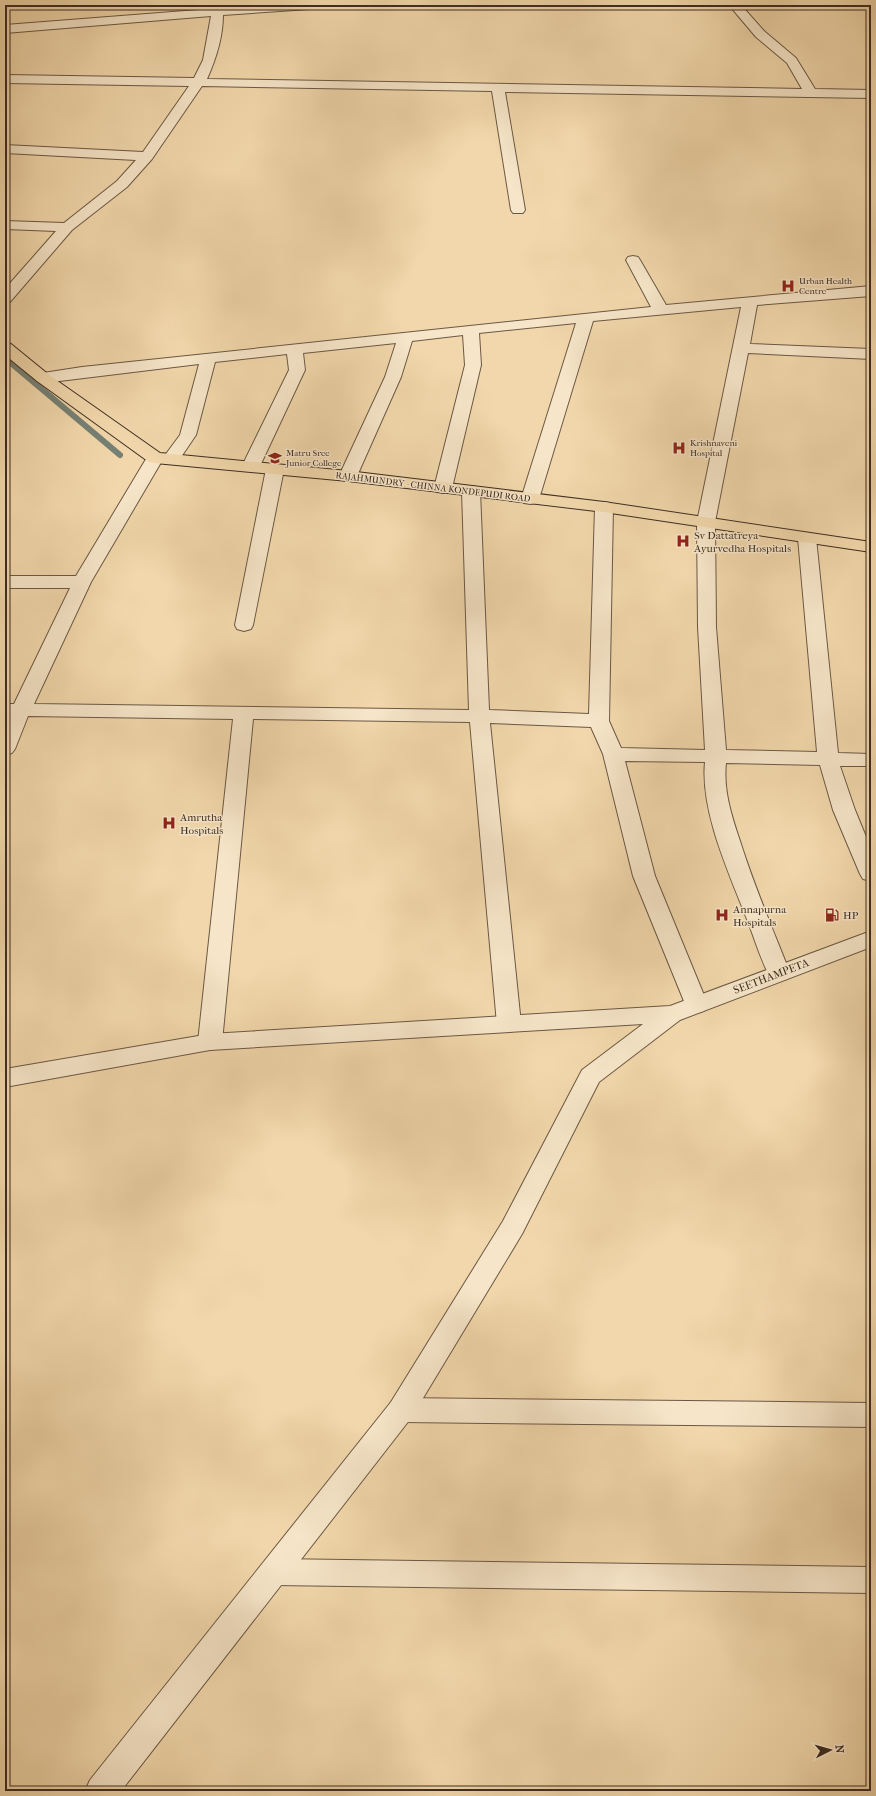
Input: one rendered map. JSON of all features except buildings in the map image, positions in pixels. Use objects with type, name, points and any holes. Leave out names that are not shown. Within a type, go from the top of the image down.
[{"type":"main road","points":[[5,348],[43,378],[163,459]]},
{"type":"main road","name":"RAJAHMUNDRY - CHINNA KONDEPUDI ROAD","points":[[163,459],[275,468],[604,507],[871,547]]},
{"type":"street","points":[[5,29],[310,5]]},
{"type":"street","points":[[735,5],[760,34],[792,62],[811,94]]},
{"type":"street","points":[[5,299],[67,228],[122,184],[147,156],[198,83],[209,60],[217,24],[217,12]]},
{"type":"street","points":[[5,78],[198,83],[871,94]]},
{"type":"street","points":[[498,88],[518,210]]},
{"type":"street","points":[[5,149],[147,156]]},
{"type":"street","points":[[5,225],[67,228]]},
{"type":"street","points":[[634,260],[661,311]]},
{"type":"street","points":[[43,378],[82,372],[405,338],[586,317],[661,311],[816,294],[871,291]]},
{"type":"street","points":[[750,302],[706,522],[707,626],[716,756],[714,778],[719,809],[738,869],[779,973]]},
{"type":"street","points":[[530,499],[586,317]]},
{"type":"street","points":[[443,488],[473,365],[471,330]]},
{"type":"street","points":[[348,476],[393,377],[405,338]]},
{"type":"street","points":[[742,348],[871,354]]},
{"type":"street","points":[[251,466],[297,370],[295,350]]},
{"type":"street","points":[[5,749],[13,710],[82,582],[163,459],[188,435],[208,359]]},
{"type":"street","points":[[244,625],[275,468]]},
{"type":"street","points":[[471,492],[480,716],[509,1024]]},
{"type":"street","points":[[604,507],[599,720],[613,754],[644,876],[684,1010]]},
{"type":"street","points":[[807,538],[828,759],[844,810],[871,874]]},
{"type":"street","points":[[5,582],[82,582]]},
{"type":"street","points":[[13,710],[480,716],[599,720]]},
{"type":"street","points":[[210,1042],[244,713]]},
{"type":"street","points":[[613,754],[871,760]]},
{"type":"street","name":"SEETHAMPETA","points":[[684,1010],[871,939]]},
{"type":"street","points":[[5,1078],[210,1042],[509,1024],[684,1010]]},
{"type":"street","points":[[101,1791],[401,1410],[513,1227],[590,1076],[684,1010]]},
{"type":"street","points":[[401,1410],[871,1415]]},
{"type":"street","points":[[274,1572],[871,1580]]},
{"type":"shaded area","points":[[5,5],[63,5],[5,10]]},
{"type":"waterway","points":[[5,358],[120,455]]},
{"type":"place","name":"Urban Health Centre","points":[[788,286]]},
{"type":"place","name":"Krishnaveni Hospital","points":[[679,448]]},
{"type":"place","name":"Matru Sree Junior College","points":[[275,458]]},
{"type":"place","name":"Sv Dattatreya Ayurvedha Hospitals","points":[[683,541]]},
{"type":"place","name":"Amrutha Hospitals","points":[[169,823]]},
{"type":"place","name":"Annapurna Hospitals","points":[[722,915]]},
{"type":"place","name":"HP","points":[[832,915]]}]
